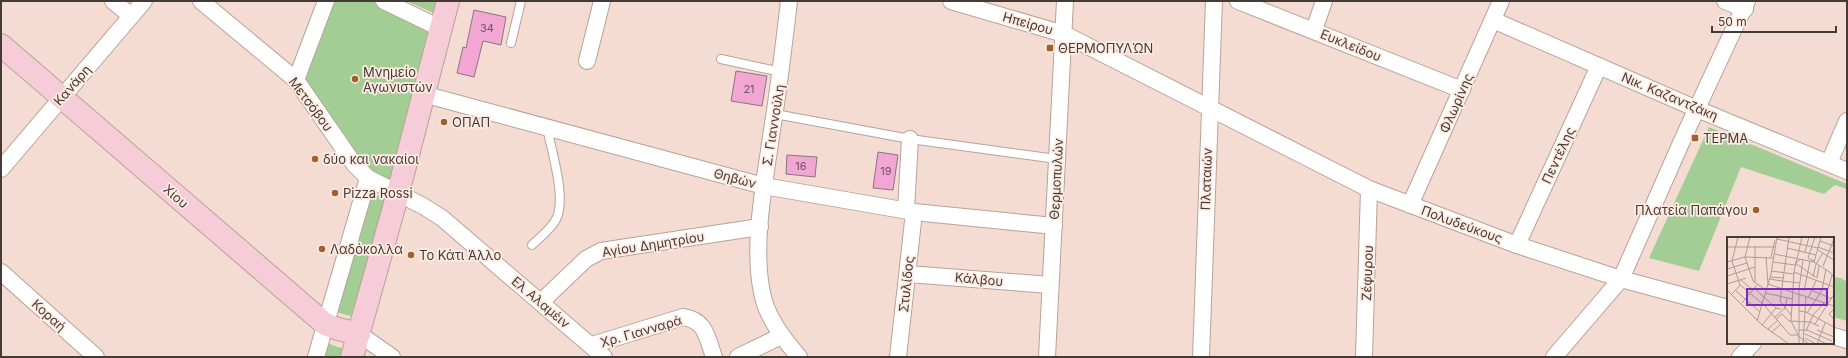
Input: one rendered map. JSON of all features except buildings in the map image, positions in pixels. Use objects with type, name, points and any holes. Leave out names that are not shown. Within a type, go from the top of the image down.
[{"type":"street","points":[[113,1],[131,16]]},
{"type":"street","name":"Κανάρη","points":[[1,169],[144,1]]},
{"type":"street","name":"Μετσόβου","points":[[201,1],[296,80],[354,164],[368,178],[398,193]]},
{"type":"street","points":[[384,1],[440,28]]},
{"type":"street","points":[[352,357],[398,193],[448,1]]},
{"type":"street","points":[[587,61],[602,1]]},
{"type":"street","name":"Σ. Γιαννούλη","points":[[789,1],[781,72],[764,186],[758,272],[764,302],[781,336],[799,357]]},
{"type":"street","name":"Ηπείρου","points":[[951,1],[1064,34],[1209,108]]},
{"type":"street","name":"Θερμοπυλών","points":[[1047,357],[1065,1]]},
{"type":"street","name":"Πλαταιών","points":[[1201,357],[1214,1]]},
{"type":"street","name":"Ευκλείδου","points":[[1238,1],[1462,90]]},
{"type":"street","points":[[1314,30],[1324,1]]},
{"type":"street","name":"Φλωρίνης","points":[[1410,205],[1501,1]]},
{"type":"street","points":[[1554,357],[1621,279],[1697,109],[1746,5],[1725,1]]},
{"type":"street","points":[[296,80],[325,2]]},
{"type":"street","name":"Νικ. Καζαντζάκη","points":[[1493,20],[1697,109],[1847,171]]},
{"type":"street","name":"Χίου","points":[[1,45],[325,324],[359,334]]},
{"type":"street","name":"Πεντέλης","points":[[1517,245],[1599,66]]},
{"type":"street","name":"Θηβών","points":[[423,94],[764,186],[910,211],[1054,226]]},
{"type":"street","name":"Πολυδεύκους","points":[[1209,108],[1369,189],[1410,205],[1517,245],[1621,279],[1727,308]]},
{"type":"street","points":[[1829,163],[1847,121]]},
{"type":"street","name":"Στυλίδος","points":[[898,357],[908,274],[910,139]]},
{"type":"street","points":[[316,357],[368,178]]},
{"type":"street","name":"Ζέφυρου","points":[[1364,357],[1369,189]]},
{"type":"street","name":"Ελ Αλαμέιν","points":[[398,193],[442,218],[592,345],[604,357]]},
{"type":"street","name":"Αγίου Δημητρίου","points":[[541,302],[586,259],[601,251],[760,227]]},
{"type":"street","name":"Κοραή","points":[[1,272],[96,357]]},
{"type":"street","name":"Κάλβου","points":[[908,274],[1050,285]]},
{"type":"street","name":"Χρ. Γιανναρά","points":[[592,345],[683,317],[693,319],[702,326],[714,357]]},
{"type":"street","points":[[359,334],[392,357]]},
{"type":"street","points":[[738,357],[781,336]]},
{"type":"street","points":[[1834,336],[1847,340]]},
{"type":"street","points":[[1740,357],[1752,344]]},
{"type":"lane","points":[[511,43],[521,1]]},
{"type":"lane","points":[[721,59],[781,72]]},
{"type":"lane","points":[[774,114],[910,139],[1057,159]]},
{"type":"lane","points":[[532,245],[556,221],[561,207],[559,188],[547,127]]},
{"type":"green space","points":[[333,1],[372,1],[434,31],[394,184],[369,176],[303,80]]},
{"type":"green space","points":[[406,1],[438,1],[434,13]]},
{"type":"green space","points":[[1709,127],[1847,184],[1847,189],[1835,185],[1824,194],[1741,167],[1699,271],[1649,258]]},
{"type":"green space","points":[[367,190],[387,200],[351,316],[332,311]]},
{"type":"green space","points":[[1834,277],[1841,278],[1847,282],[1847,321],[1834,317]]},
{"type":"green space","points":[[323,342],[347,350],[345,357],[319,357]]},
{"type":"place","name":"ΘΕΡΜΟΠΥΛΏΝ","points":[[1050,48]]},
{"type":"place","name":"Μνημείο Αγωνιστών","points":[[355,79]]},
{"type":"place","name":"ΟΠΑΠ","points":[[444,122]]},
{"type":"place","name":"ΤΕΡΜΑ","points":[[1695,138]]},
{"type":"place","name":"δύο και νακαίοι","points":[[315,159]]},
{"type":"place","name":"Pizza Rossi","points":[[335,193]]},
{"type":"place","name":"Πλατεία Παπάγου","points":[[1756,210]]},
{"type":"place","name":"Λαδόκολλα","points":[[322,249]]},
{"type":"place","name":"Το Κάτι Άλλο","points":[[411,255]]}]
